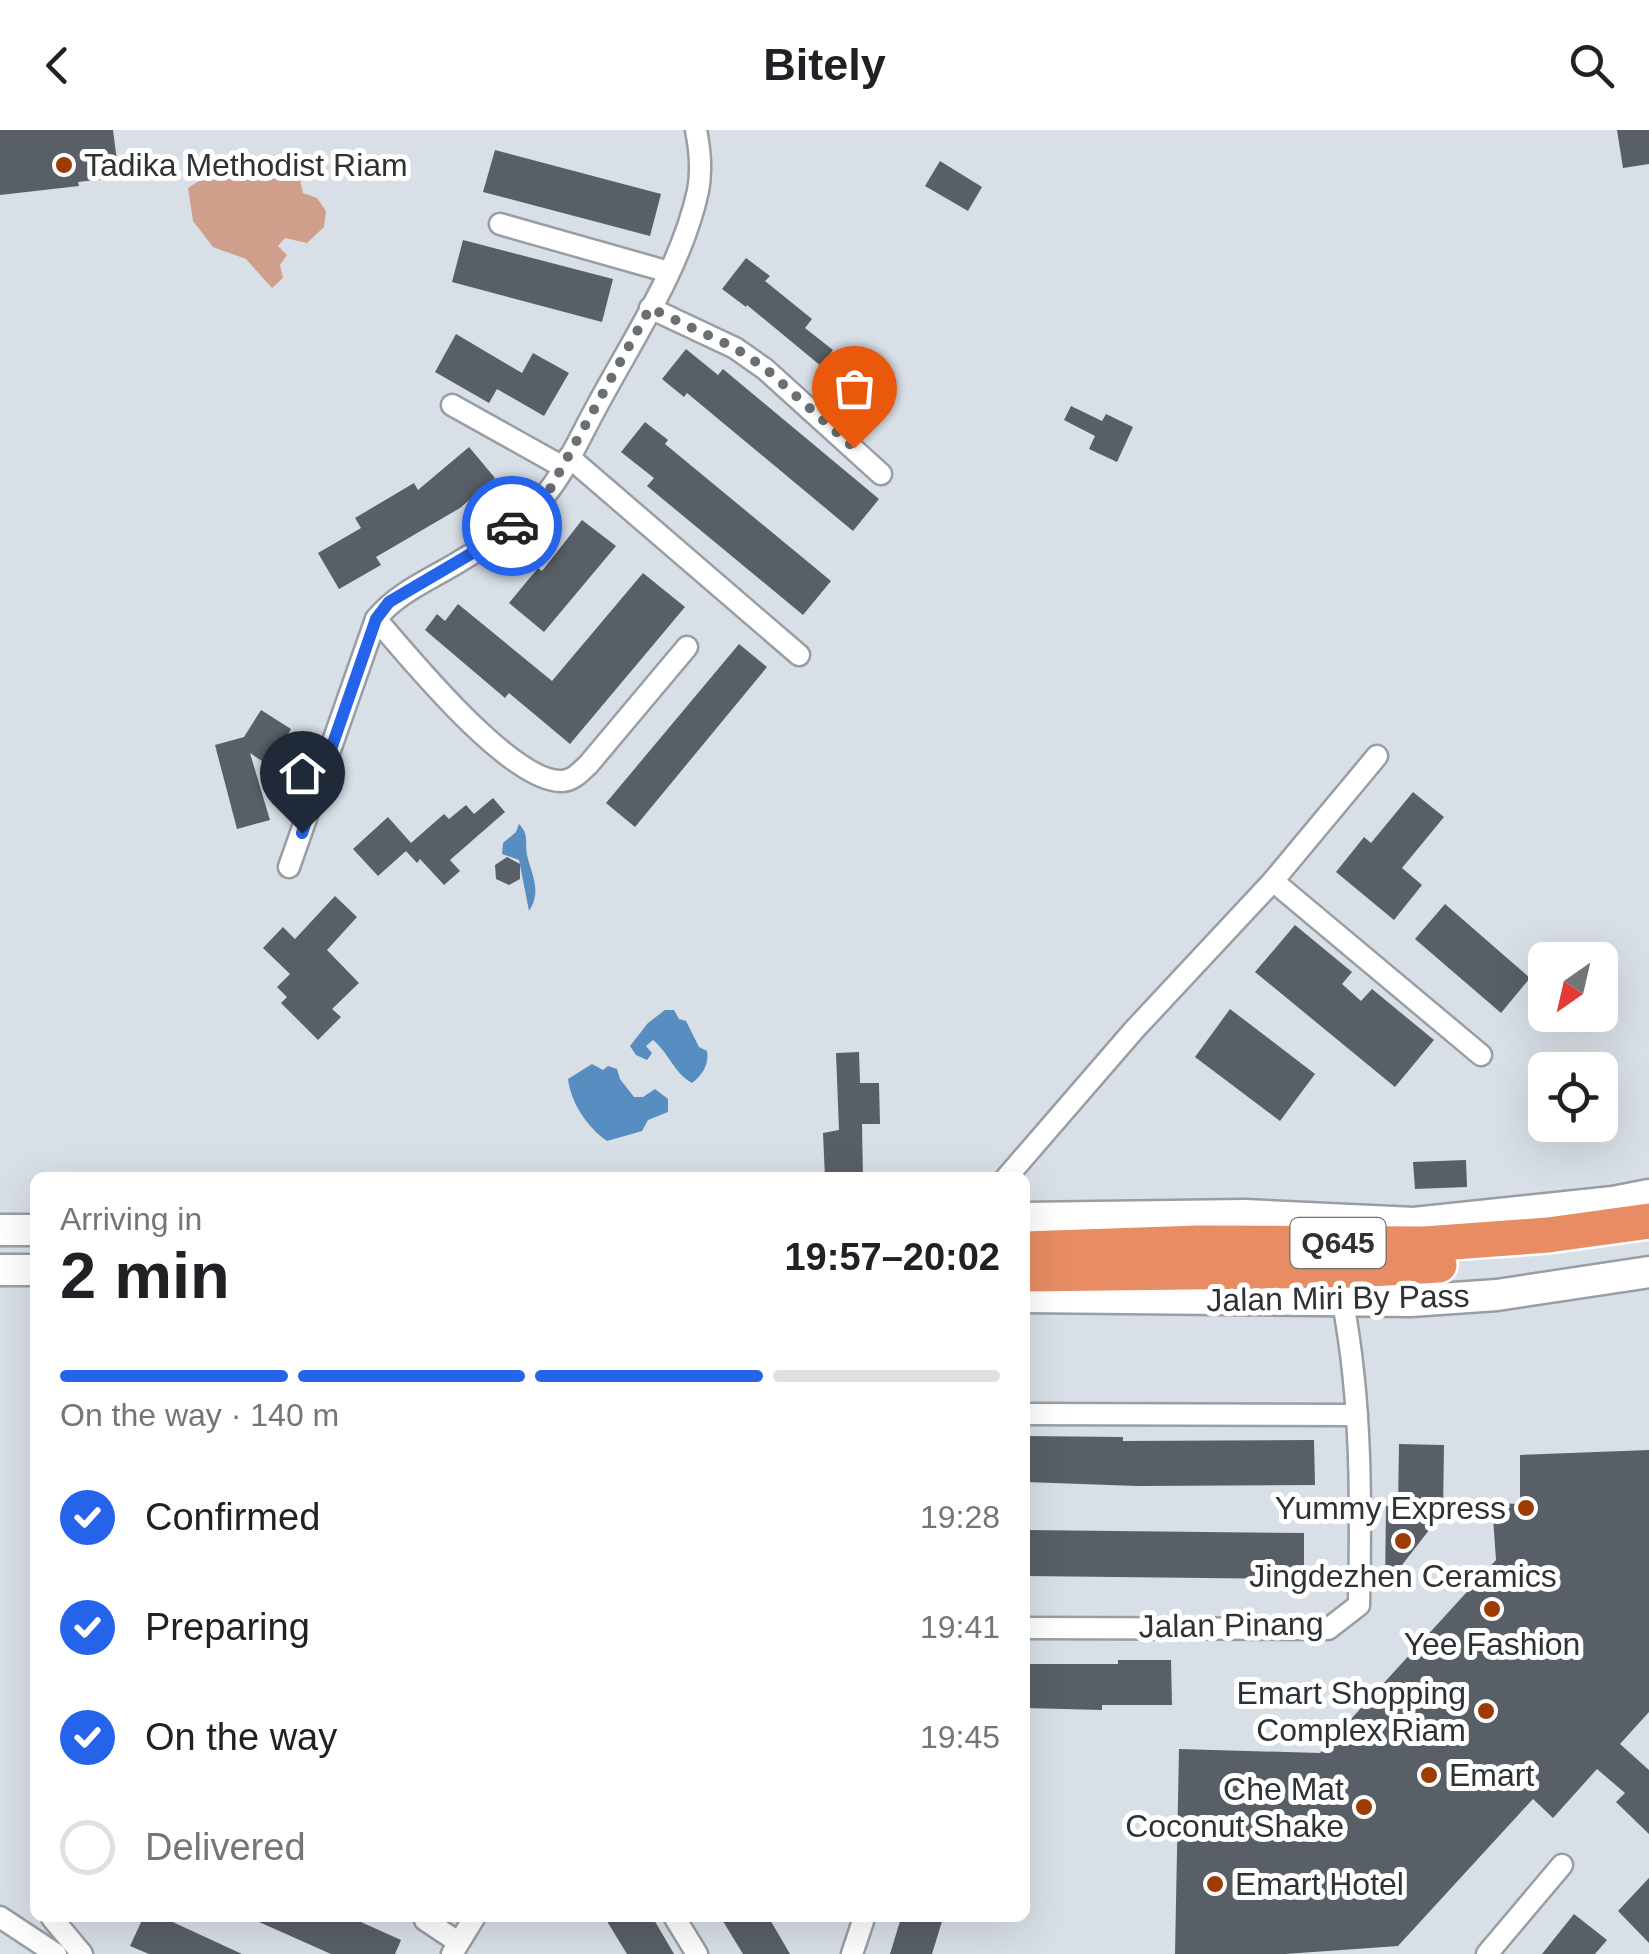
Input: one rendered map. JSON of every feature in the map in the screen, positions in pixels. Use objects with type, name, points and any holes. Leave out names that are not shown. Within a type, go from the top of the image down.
[{"type":"highway","name":"Q645","points":[[1030,1249],[1198,1243],[1425,1244],[1548,1235],[1649,1221]]},
{"type":"highway","name":"Q645","points":[[1030,1274],[1353,1270],[1538,1259],[1649,1245]]},
{"type":"main road","name":"Q645","points":[[1030,1218],[1244,1215],[1414,1223],[1649,1195]]},
{"type":"main road","points":[[0,1230],[30,1230]]},
{"type":"main road","points":[[0,1270],[30,1270]]},
{"type":"main road","name":"Jalan Miri By Pass","points":[[1030,1297],[1343,1302],[1497,1295],[1649,1272]]},
{"type":"street","points":[[290,867],[376,619],[389,602],[496,539],[535,507],[566,462],[670,272],[698,189],[701,159],[696,130]]},
{"type":"street","points":[[500,224],[670,272]]},
{"type":"street","points":[[650,308],[735,348],[765,368],[882,474]]},
{"type":"street","points":[[452,405],[566,462],[800,655]]},
{"type":"street","points":[[376,619],[442,695],[516,763],[545,778],[561,781],[574,778],[588,765],[687,647]]},
{"type":"street","points":[[1011,1172],[1134,1030],[1273,882],[1376,756]]},
{"type":"street","points":[[1273,882],[1481,1055]]},
{"type":"street","name":"Jalan Pinang","points":[[1030,1628],[1328,1629],[1359,1606],[1358,1415],[1355,1366],[1343,1302]]},
{"type":"street","points":[[1030,1414],[1358,1415]]},
{"type":"street","points":[[1487,1954],[1562,1865]]},
{"type":"street","points":[[0,1917],[56,1954]]},
{"type":"street","points":[[55,1922],[82,1954]]},
{"type":"street","points":[[427,1922],[455,1948],[471,1922]]},
{"type":"street","points":[[677,1922],[697,1954]]},
{"type":"street","points":[[852,1954],[863,1922]]},
{"type":"shaded area","points":[[214,171],[261,181],[279,176],[300,180],[303,193],[317,198],[326,211],[324,227],[307,243],[285,238],[278,246],[287,255],[280,265],[283,278],[272,288],[246,259],[213,247],[193,221],[188,188]]},
{"type":"water","points":[[519,824],[535,883],[529,911],[519,860],[502,854],[503,843]]},
{"type":"water","points":[[665,1010],[674,1010],[679,1019],[686,1021],[699,1047],[707,1051],[704,1069],[692,1083],[653,1040],[646,1046],[652,1053],[647,1060],[636,1055],[630,1046],[648,1023]]},
{"type":"water","points":[[592,1064],[603,1070],[608,1066],[617,1069],[634,1097],[643,1097],[655,1089],[668,1099],[668,1112],[648,1120],[642,1131],[607,1141],[581,1114],[568,1079]]},
{"type":"building","points":[[0,130],[113,130],[119,177],[0,195]]},
{"type":"building","points":[[1617,130],[1649,130],[1649,164],[1623,168]]},
{"type":"building","points":[[495,150],[661,194],[650,236],[483,192]]},
{"type":"building","points":[[940,161],[982,187],[968,211],[925,186]]},
{"type":"building","points":[[463,240],[613,279],[602,322],[452,282]]},
{"type":"building","points":[[746,258],[770,276],[765,281],[812,319],[805,328],[833,350],[821,366],[722,289]]},
{"type":"building","points":[[456,334],[522,373],[533,353],[569,373],[544,416],[497,389],[489,403],[435,372]]},
{"type":"building","points":[[686,349],[718,375],[723,369],[879,499],[853,531],[687,393],[684,397],[662,379]]},
{"type":"building","points":[[1071,406],[1102,421],[1106,414],[1133,427],[1117,462],[1089,449],[1095,436],[1064,420]]},
{"type":"building","points":[[645,422],[668,440],[665,444],[831,581],[803,615],[647,486],[654,478],[621,452]]},
{"type":"building","points":[[469,447],[495,478],[460,508],[376,557],[381,565],[339,589],[318,553],[361,528],[355,518],[414,483],[418,490]]},
{"type":"building","points":[[582,520],[616,546],[544,632],[509,603],[538,568],[542,571]]},
{"type":"building","points":[[643,573],[685,607],[570,744],[509,693],[505,698],[425,630],[437,614],[445,621],[458,604],[552,681]]},
{"type":"building","points":[[739,644],[767,667],[635,827],[606,803]]},
{"type":"building","points":[[261,710],[291,729],[271,767],[250,753],[270,820],[237,829],[215,745],[244,737]]},
{"type":"building","points":[[1413,792],[1444,817],[1402,868],[1422,885],[1394,920],[1336,872],[1364,837],[1371,843]]},
{"type":"building","points":[[493,798],[505,812],[450,860],[460,871],[444,885],[420,859],[417,863],[406,851],[378,876],[353,849],[388,817],[411,843],[444,814],[449,819],[466,805],[474,814]]},
{"type":"building","points":[[507,857],[520,864],[520,879],[509,885],[496,879],[495,865]]},
{"type":"building","points":[[335,896],[357,917],[327,950],[359,983],[332,1009],[341,1017],[318,1040],[281,1003],[287,997],[277,987],[290,974],[263,948],[283,927],[295,939]]},
{"type":"building","points":[[1445,904],[1528,976],[1528,980],[1501,1013],[1415,939]]},
{"type":"building","points":[[1295,925],[1352,972],[1342,984],[1361,1001],[1372,989],[1434,1040],[1395,1087],[1255,972]]},
{"type":"building","points":[[1230,1009],[1315,1074],[1280,1121],[1195,1057]]},
{"type":"building","points":[[859,1052],[860,1083],[879,1083],[880,1124],[862,1124],[863,1172],[825,1172],[823,1133],[839,1130],[836,1053]]},
{"type":"building","points":[[1466,1160],[1467,1187],[1415,1189],[1413,1162]]},
{"type":"building","points":[[1030,1436],[1123,1437],[1123,1441],[1314,1440],[1315,1485],[1030,1482]]},
{"type":"building","points":[[1399,1444],[1444,1445],[1443,1512],[1385,1587],[1386,1506],[1398,1506]]},
{"type":"building","name":"Emart Shopping Complex Riam","points":[[1649,1450],[1649,1712],[1620,1744],[1649,1770],[1649,1834],[1616,1802],[1625,1793],[1597,1769],[1553,1818],[1533,1799],[1398,1946],[1285,1954],[1175,1954],[1179,1749],[1320,1753],[1496,1560],[1492,1503],[1520,1504],[1520,1455]]},
{"type":"building","points":[[1030,1530],[1304,1533],[1304,1579],[1030,1576]]},
{"type":"building","points":[[1118,1660],[1171,1660],[1172,1705],[1102,1705],[1102,1710],[1030,1708],[1030,1664],[1118,1664]]},
{"type":"building","points":[[1649,1878],[1649,1943],[1618,1911]]},
{"type":"building","points":[[1574,1914],[1607,1940],[1595,1954],[1542,1954]]},
{"type":"building","points":[[141,1922],[173,1922],[242,1954],[149,1954],[130,1946]]},
{"type":"building","points":[[259,1922],[361,1922],[401,1940],[395,1954],[331,1954]]},
{"type":"building","points":[[607,1922],[655,1922],[674,1954],[627,1954]]},
{"type":"building","points":[[723,1922],[771,1922],[790,1954],[743,1954]]},
{"type":"building","points":[[900,1922],[942,1922],[932,1954],[890,1954]]},
{"type":"way so far","points":[[512,526],[550,489],[650,308],[735,348],[765,368],[854,448]]},
{"type":"place","name":"Tadika Methodist Riam","points":[[64,165]]},
{"type":"place","name":"Yummy Express","points":[[1526,1508]]},
{"type":"place","name":"Jingdezhen Ceramics","points":[[1403,1541]]},
{"type":"place","name":"Yee Fashion","points":[[1492,1609]]},
{"type":"place","name":"Emart Shopping Complex Riam","points":[[1486,1711]]},
{"type":"place","name":"Emart","points":[[1429,1775]]},
{"type":"place","name":"Che Mat Coconut Shake","points":[[1364,1807]]},
{"type":"place","name":"Emart Hotel","points":[[1215,1884]]},
{"type":"route","points":[[302,833],[376,619],[389,602],[512,526]]}]
